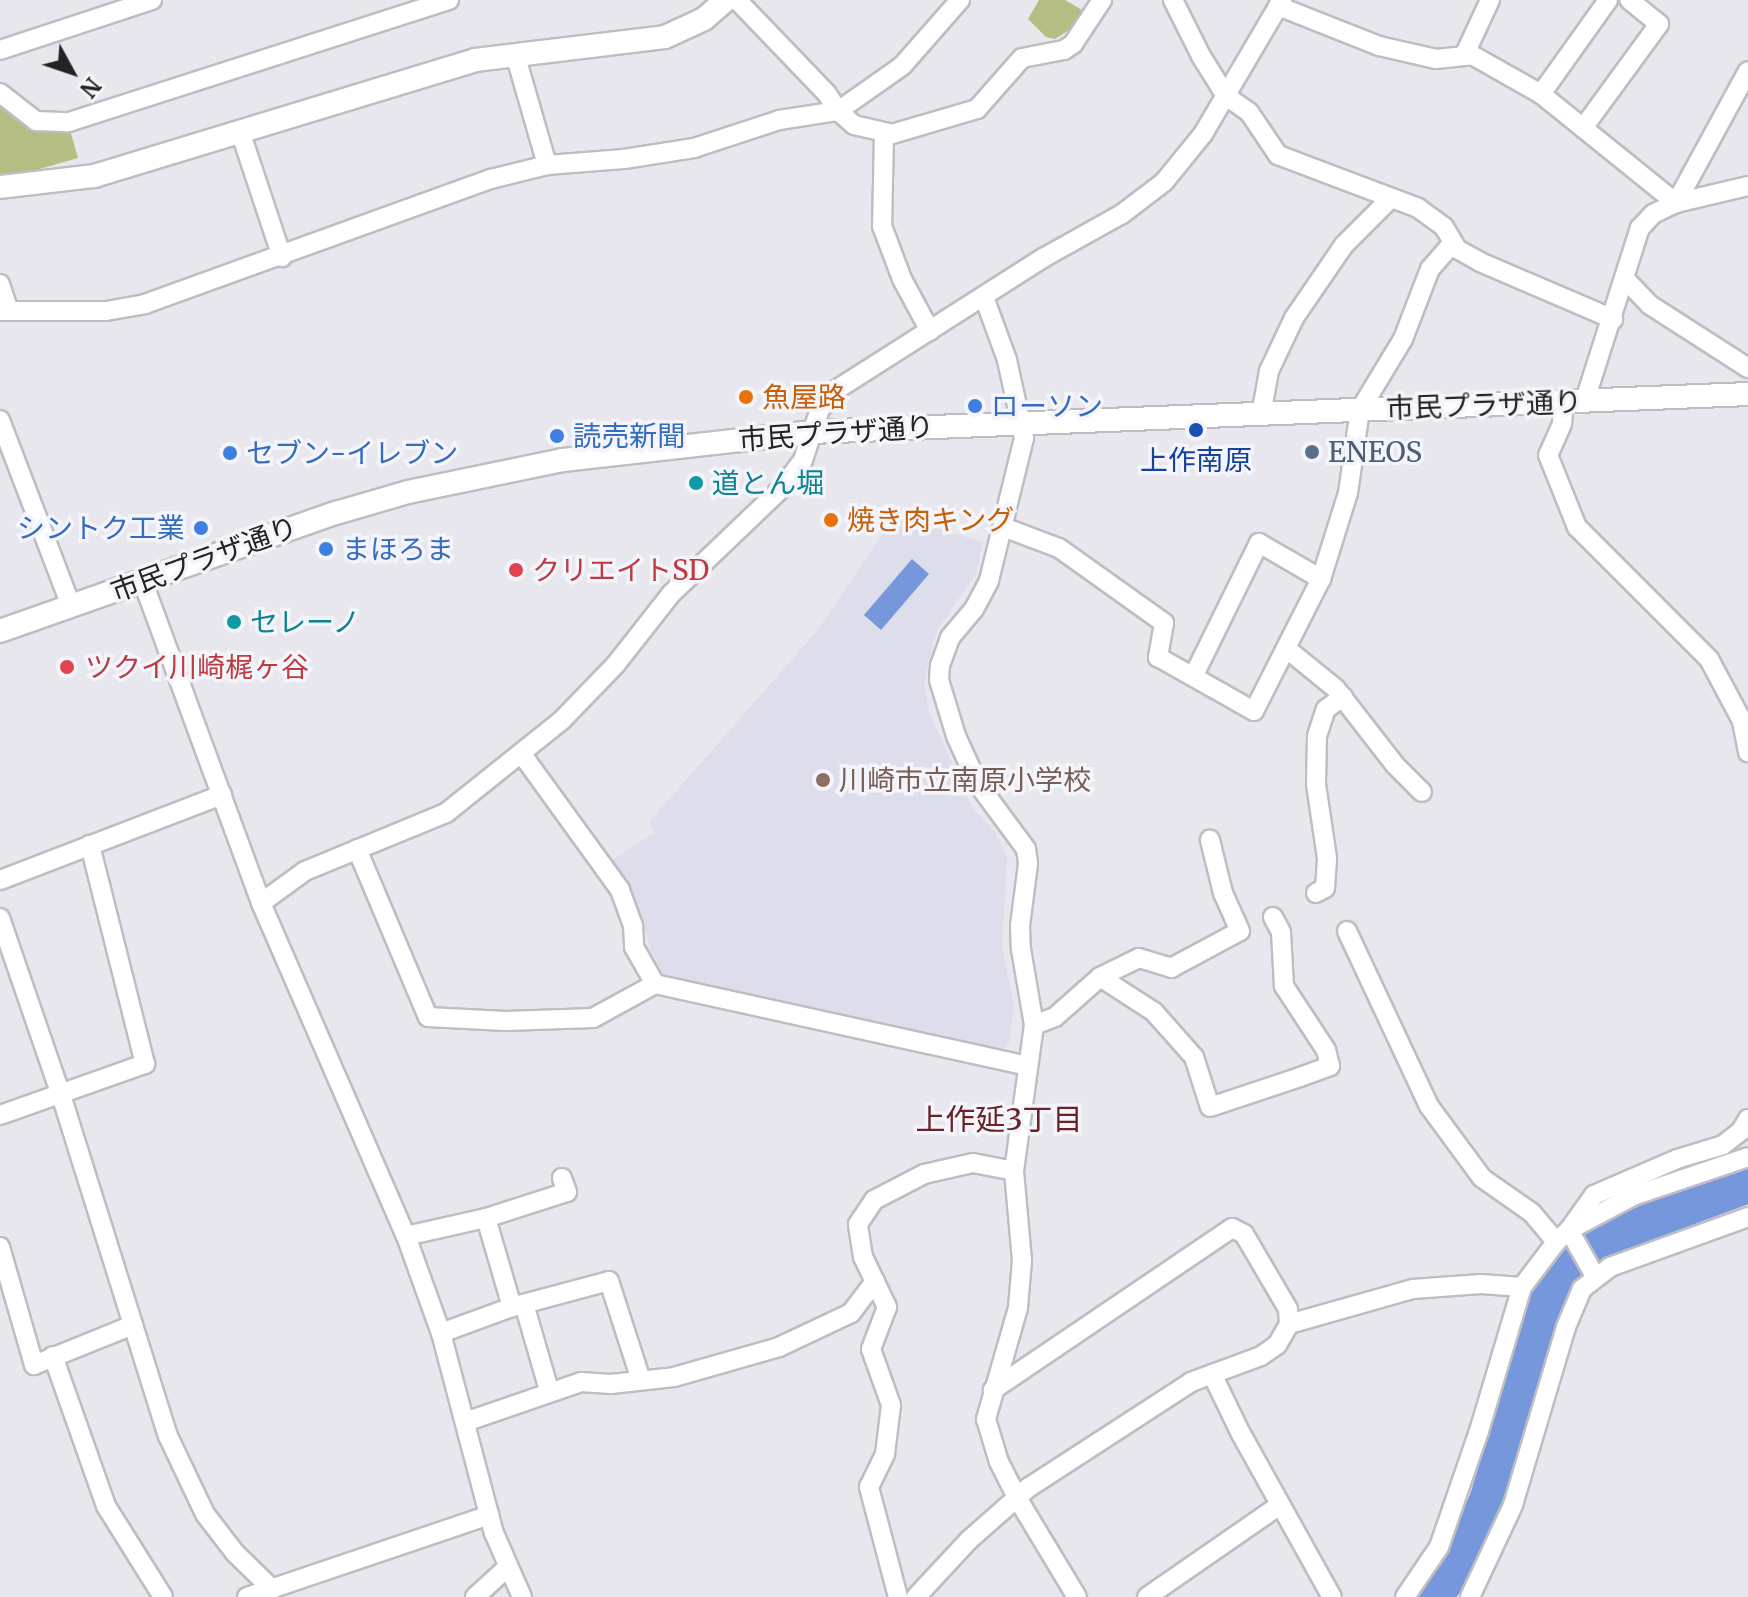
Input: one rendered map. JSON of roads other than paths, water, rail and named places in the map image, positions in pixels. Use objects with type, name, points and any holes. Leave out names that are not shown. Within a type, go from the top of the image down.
[{"type":"street","points":[[0,50],[152,0]]},
{"type":"street","points":[[0,93],[36,121],[69,122],[449,0]]},
{"type":"street","points":[[0,187],[94,176],[475,60],[665,37],[704,19],[726,0]]},
{"type":"street","points":[[737,0],[827,94],[838,111],[854,125],[884,134],[977,109],[1022,58],[1064,50],[1073,44],[1102,0]]},
{"type":"street","points":[[0,284],[4,311],[127,308],[282,257],[443,195],[547,165],[624,159],[694,148],[779,120],[838,111],[902,66],[960,0]]},
{"type":"street","points":[[1173,0],[1201,56],[1226,96],[1249,112],[1278,155],[1418,208],[1444,227],[1452,244],[1480,262],[1613,319]]},
{"type":"street","points":[[1464,56],[1490,0]]},
{"type":"street","points":[[1541,94],[1608,0]]},
{"type":"street","points":[[1583,128],[1659,24],[1629,0]]},
{"type":"street","points":[[261,903],[305,871],[446,813],[562,720],[616,664],[671,594],[761,512],[803,460],[820,409],[839,388],[1122,214],[1164,182],[1203,134],[1280,3],[1379,46],[1436,59],[1472,55],[1541,94],[1676,203]]},
{"type":"street","points":[[515,54],[547,165]]},
{"type":"street","points":[[1676,203],[1748,71]]},
{"type":"street","points":[[240,131],[282,257]]},
{"type":"street","points":[[884,134],[882,226],[902,279],[930,331]]},
{"type":"street","points":[[1748,186],[1676,203],[1653,214],[1640,228],[1613,319],[1548,455],[1577,527],[1709,659],[1742,721],[1748,752]]},
{"type":"street","points":[[1261,415],[1269,371],[1294,318],[1344,245],[1390,199]]},
{"type":"street","points":[[1003,527],[1059,548],[1164,623],[1158,657],[1254,711],[1321,579],[1348,493],[1360,410],[1403,339],[1430,269],[1452,244]]},
{"type":"street","points":[[1625,279],[1650,305],[1748,368]]},
{"type":"street","points":[[984,297],[1007,360],[1023,423],[1022,456],[989,581],[974,609],[950,638],[940,665],[939,680],[956,736],[978,784],[1026,849],[1028,864],[1021,949],[1034,1025],[1014,1171],[1022,1260],[1018,1308],[986,1419],[1016,1496],[1077,1597]]},
{"type":"street","name":"市民プラザ通り","points":[[0,631],[307,523],[408,492],[563,460],[811,432],[1748,394]]},
{"type":"street","points":[[0,420],[71,606]]},
{"type":"street","points":[[1194,675],[1259,543],[1321,579]]},
{"type":"street","points":[[143,582],[261,903],[406,1236],[441,1333],[489,1515],[522,1597]]},
{"type":"street","points":[[1287,649],[1343,697],[1395,765],[1422,792]]},
{"type":"street","points":[[1326,890],[1327,858],[1316,784],[1316,748],[1326,709],[1343,697]]},
{"type":"street","points":[[521,753],[620,890],[633,925],[634,947],[655,984]]},
{"type":"street","points":[[0,880],[222,795]]},
{"type":"street","points":[[1034,1025],[1055,1017],[1100,977],[1139,958],[1171,968],[1240,931],[1223,893],[1210,840]]},
{"type":"street","points":[[0,1115],[145,1064],[90,845]]},
{"type":"street","points":[[357,849],[428,1017],[506,1021],[593,1018],[655,984],[1028,1066]]},
{"type":"street","points":[[1100,977],[1154,1012],[1194,1057],[1210,1107],[1270,1087],[1330,1066],[1326,1050],[1284,986],[1281,932],[1273,917]]},
{"type":"street","points":[[0,918],[61,1095],[168,1436],[205,1514],[235,1553],[272,1589]]},
{"type":"street","points":[[1347,931],[1429,1106],[1482,1178],[1566,1237],[1592,1270]]},
{"type":"street","points":[[1405,1597],[1439,1547],[1479,1431],[1522,1287],[1566,1237],[1594,1195],[1677,1159],[1723,1145],[1741,1131],[1748,1119]]},
{"type":"street","points":[[1566,1237],[1633,1196],[1748,1157]]},
{"type":"street","points":[[898,1597],[869,1487],[885,1454],[891,1405],[871,1349],[887,1307],[863,1257],[858,1224],[874,1200],[924,1174],[973,1163],[1014,1171]]},
{"type":"street","points":[[406,1236],[486,1218],[567,1192],[562,1178]]},
{"type":"street","points":[[1475,1594],[1513,1505],[1566,1327],[1592,1270],[1748,1217]]},
{"type":"street","points":[[486,1218],[549,1390]]},
{"type":"street","points":[[924,1594],[969,1540],[1016,1496],[1191,1382],[1261,1356],[1277,1345],[1289,1324],[1288,1309],[1244,1234],[1232,1228],[993,1390]]},
{"type":"street","points":[[0,1247],[34,1365],[133,1325]]},
{"type":"street","points":[[441,1333],[518,1306],[609,1281],[641,1380]]},
{"type":"street","points":[[465,1422],[549,1390],[581,1382],[611,1384],[674,1377],[723,1366],[779,1347],[851,1313],[875,1281]]},
{"type":"street","points":[[1289,1324],[1413,1289],[1481,1284],[1522,1287]]},
{"type":"street","points":[[53,1356],[106,1506],[163,1597]]},
{"type":"street","points":[[1212,1374],[1332,1597]]},
{"type":"street","points":[[1147,1597],[1280,1505]]},
{"type":"street","points":[[247,1597],[489,1515]]},
{"type":"street","points":[[475,1597],[508,1567]]},
{"type":"water","points":[[912,559],[929,574],[881,630],[864,615]]},
{"type":"waterway","points":[[1434,1597],[1455,1569],[1487,1501],[1551,1288],[1571,1259],[1605,1238],[1748,1185]]},
{"type":"place","name":"魚屋路","points":[[746,397]]},
{"type":"place","name":"ローソン","points":[[975,406]]},
{"type":"place","name":"上作南原","points":[[1196,430]]},
{"type":"place","name":"読売新聞","points":[[557,436]]},
{"type":"place","name":"ENEOS","points":[[1312,452]]},
{"type":"place","name":"セブン-イレブン","points":[[230,453]]},
{"type":"place","name":"道とん堀","points":[[696,483]]},
{"type":"place","name":"焼き肉キング","points":[[831,520]]},
{"type":"place","name":"シントク工業","points":[[201,528]]},
{"type":"place","name":"まほろま","points":[[326,549]]},
{"type":"place","name":"クリエイトSD","points":[[516,570]]},
{"type":"place","name":"セレーノ","points":[[234,622]]},
{"type":"place","name":"ツクイ川崎梶ヶ谷","points":[[67,667]]},
{"type":"place","name":"川崎市立南原小学校","points":[[823,780]]},
{"type":"district","name":"上作延3丁目","points":[[999,1119]]}]
